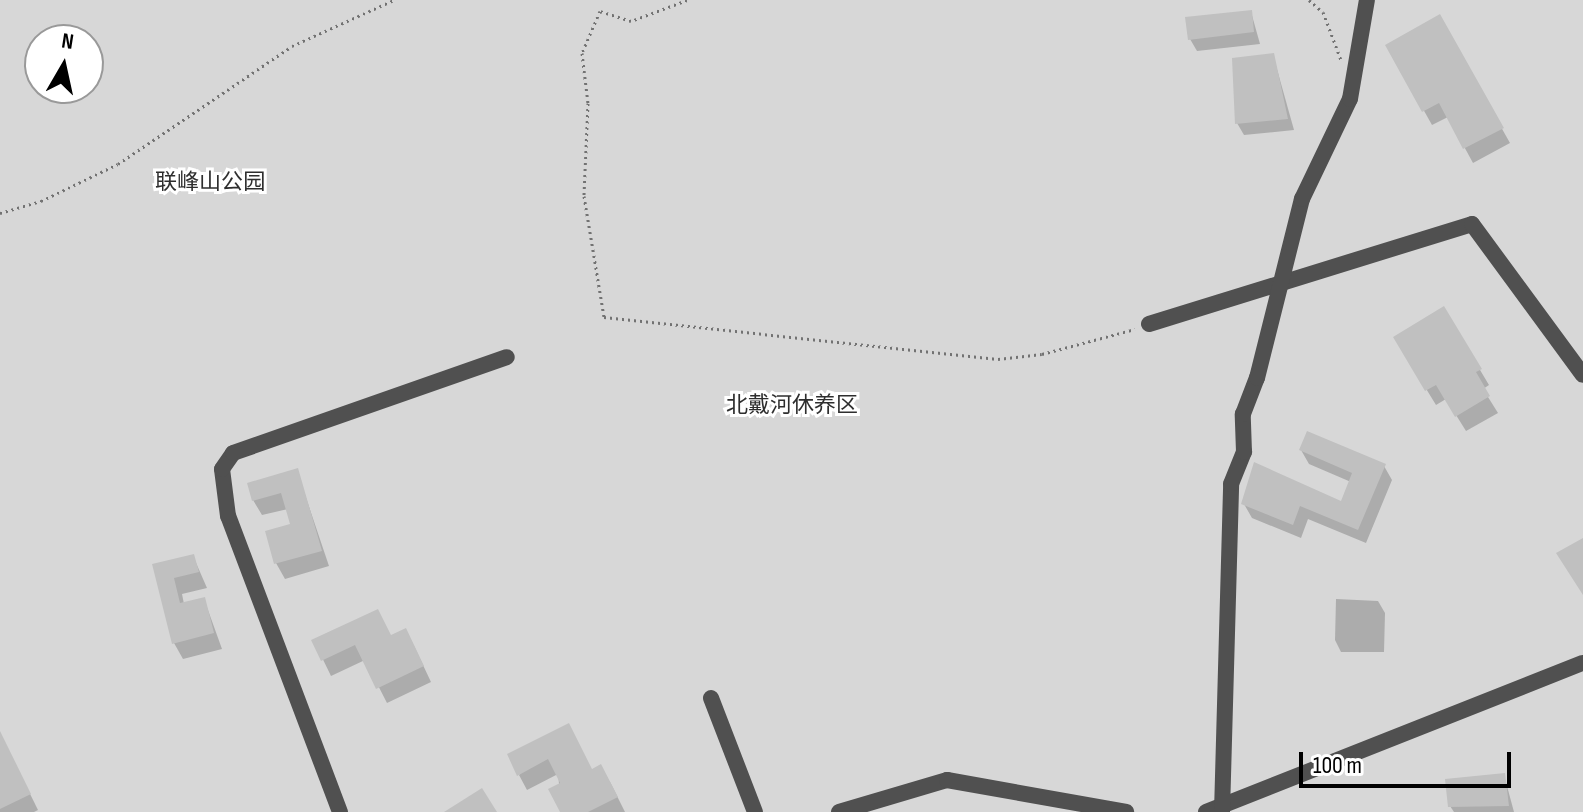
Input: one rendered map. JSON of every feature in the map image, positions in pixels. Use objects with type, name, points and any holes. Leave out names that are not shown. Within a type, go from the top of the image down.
[{"type":"street","points":[[1367,0],[1350,99],[1302,199],[1281,286],[1243,414],[1244,452],[1231,484],[1216,811],[1583,663]]},
{"type":"street","points":[[1149,324],[1233,301],[1472,224],[1583,375]]},
{"type":"street","points":[[340,812],[228,516],[222,469],[233,453],[507,357]]},
{"type":"street","points":[[711,698],[755,812]]},
{"type":"street","points":[[839,812],[947,780],[1126,812]]},
{"type":"path","points":[[0,213],[41,201],[118,164],[292,46],[394,0]]},
{"type":"path","points":[[687,0],[631,21],[600,11],[582,53],[588,93],[584,196],[604,317],[998,359],[1096,342],[1149,324]]},
{"type":"path","points":[[1309,0],[1323,12],[1344,68]]},
{"type":"green space","name":"北戴河休养区","points":[[0,0],[1583,0],[1583,812],[0,812]]},
{"type":"building","points":[[1252,10],[1254,32],[1188,40],[1185,17]]},
{"type":"building","points":[[1440,14],[1504,128],[1463,149],[1439,103],[1422,112],[1385,45]]},
{"type":"building","points":[[1274,53],[1288,119],[1235,124],[1232,58]]},
{"type":"building","points":[[1444,306],[1482,369],[1476,372],[1490,396],[1455,417],[1436,385],[1425,391],[1393,337]]},
{"type":"building","points":[[1307,431],[1386,464],[1358,530],[1300,506],[1293,525],[1241,504],[1254,462],[1341,501],[1352,473],[1299,450]]},
{"type":"building","points":[[298,468],[322,551],[274,564],[265,531],[290,524],[281,493],[252,501],[247,483]]},
{"type":"building","points":[[1583,538],[1583,595],[1556,553]]},
{"type":"building","points":[[194,554],[199,572],[174,578],[180,603],[205,597],[214,633],[172,644],[152,564]]},
{"type":"building","points":[[378,609],[391,635],[406,628],[424,666],[376,689],[355,645],[321,661],[311,640]]},
{"type":"building","points":[[569,723],[592,769],[601,764],[618,797],[588,812],[560,812],[548,789],[560,783],[548,759],[517,776],[507,754]]},
{"type":"building","points":[[0,731],[31,794],[0,809]]},
{"type":"building","points":[[1505,773],[1509,806],[1448,807],[1445,779]]},
{"type":"building","points":[[482,788],[497,812],[444,812]]},
{"type":"park label","name":"联峰山公园","points":[[210,183]]}]
